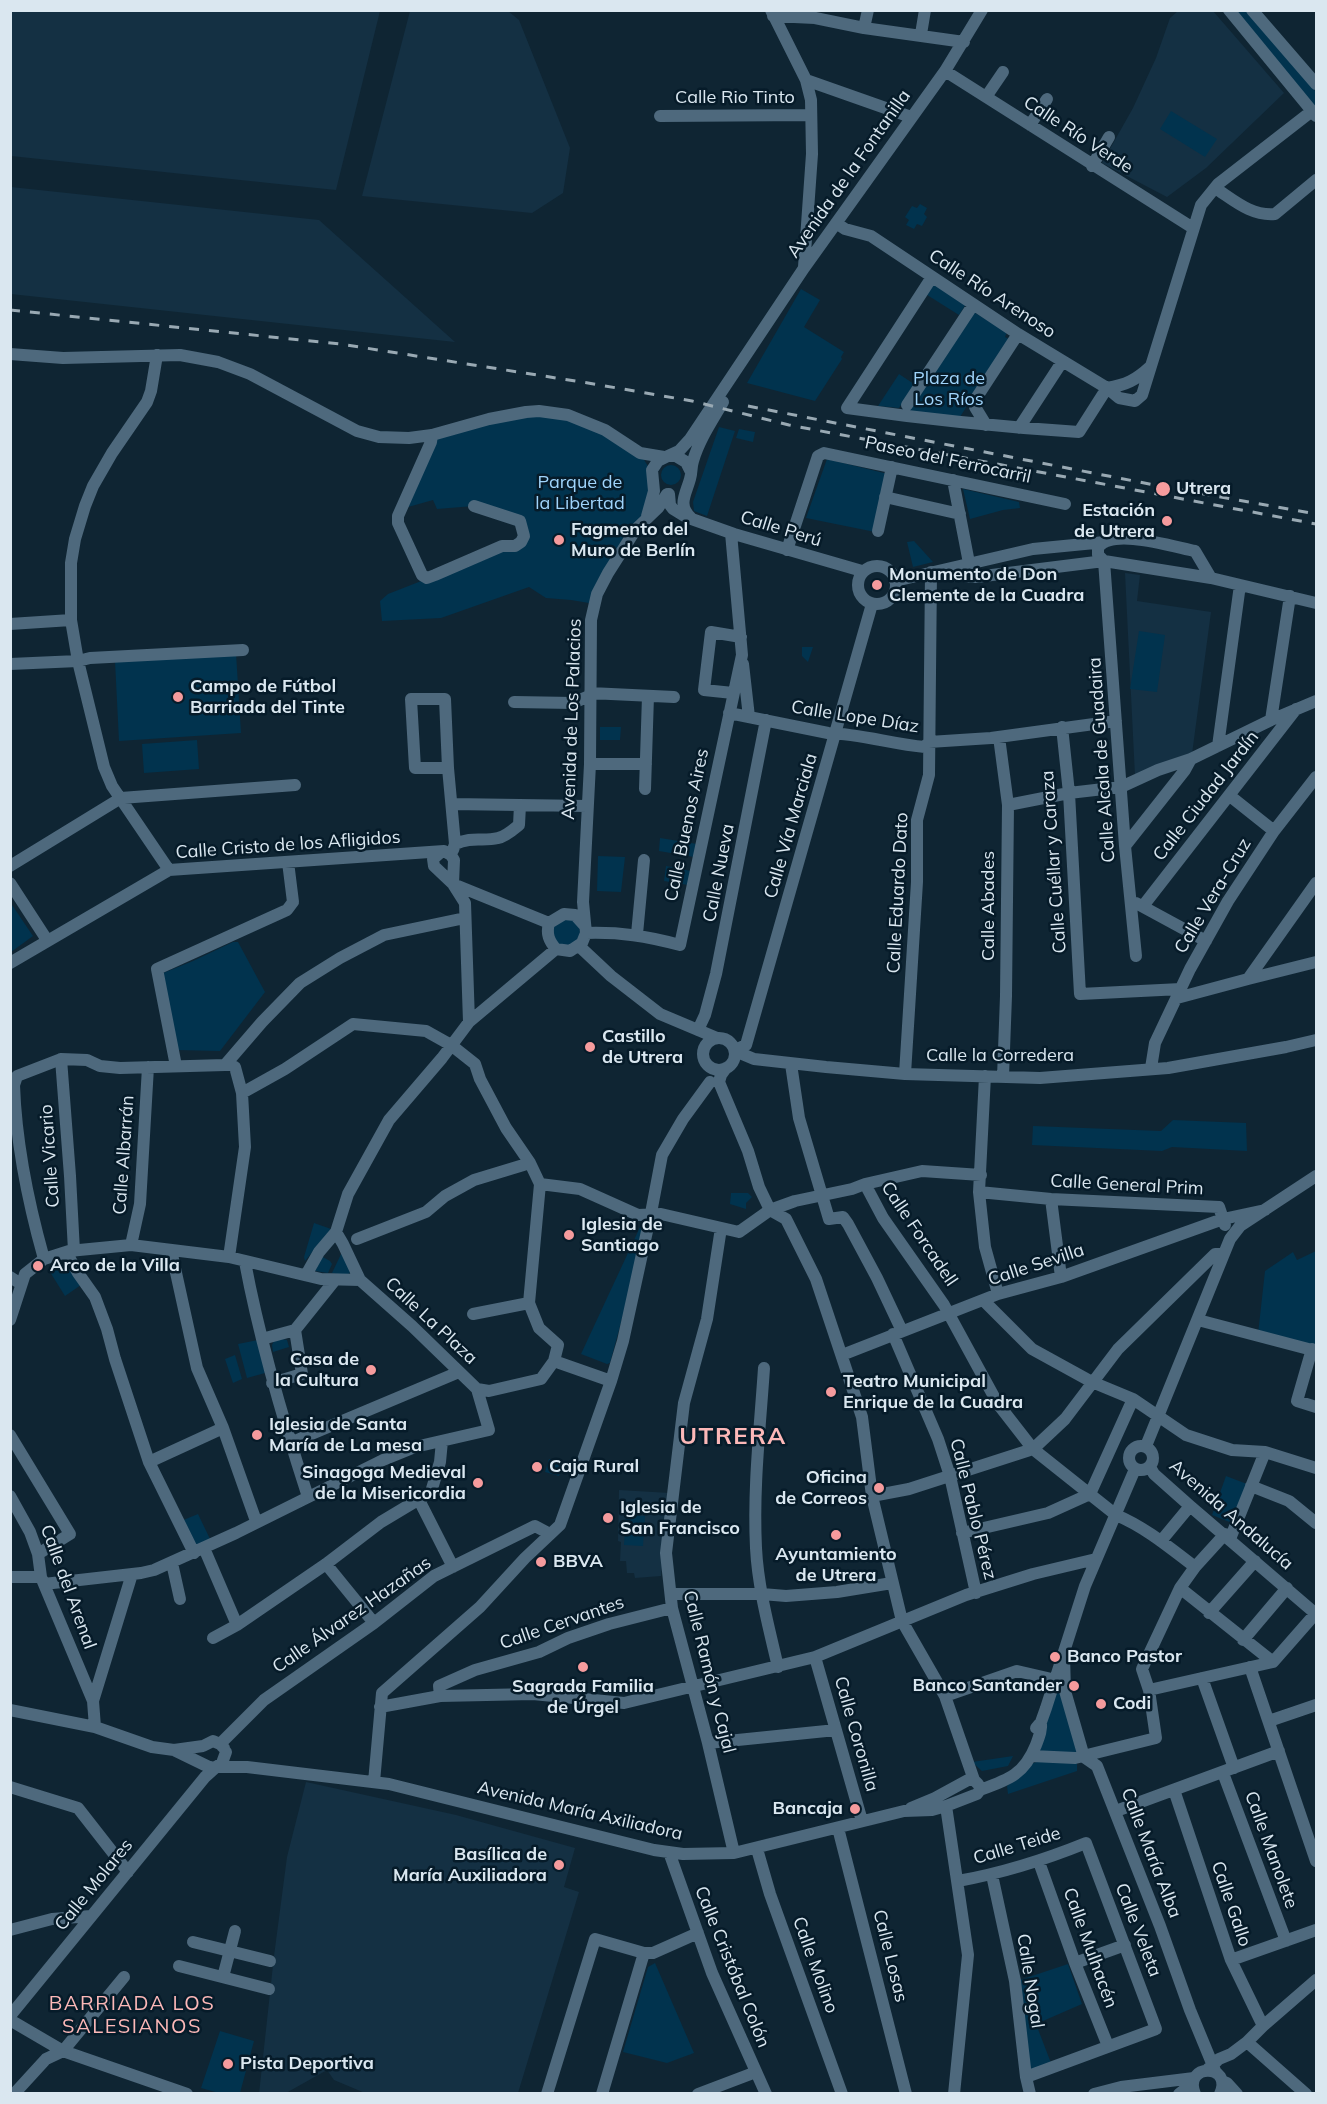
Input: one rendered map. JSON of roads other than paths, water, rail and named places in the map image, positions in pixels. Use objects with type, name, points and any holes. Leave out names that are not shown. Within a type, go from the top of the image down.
[{"type":"street","points":[[864,28],[868,10]]},
{"type":"street","points":[[921,34],[926,10]]},
{"type":"street","name":"Avenida de la Fontanilla","points":[[691,472],[699,444],[745,359],[804,268],[945,71],[982,10]]},
{"type":"street","points":[[932,277],[847,408],[986,425],[1078,432],[1107,388],[1123,386],[1137,379],[1151,366],[1201,205],[1215,188],[1314,114],[1229,10]]},
{"type":"street","points":[[1252,10],[1317,84]]},
{"type":"street","points":[[804,268],[812,154],[811,100],[806,80],[772,13],[815,14],[864,28],[921,34],[964,42]]},
{"type":"street","name":"Calle Río Verde","points":[[945,71],[1193,228]]},
{"type":"street","points":[[986,97],[1003,72]]},
{"type":"street","points":[[806,80],[911,117]]},
{"type":"street","points":[[1030,125],[1047,99]]},
{"type":"street","name":"Calle Rio Tinto","points":[[660,116],[811,115]]},
{"type":"street","points":[[1092,166],[1109,137]]},
{"type":"street","points":[[1215,188],[1257,214],[1275,214],[1317,180]]},
{"type":"street","name":"Calle Río Arenoso","points":[[836,223],[845,229],[871,236],[973,305],[1107,388],[1119,398],[1136,401],[1142,395],[1151,366]]},
{"type":"street","points":[[907,405],[973,305]]},
{"type":"street","points":[[986,425],[975,407],[975,400],[1018,334]]},
{"type":"street","points":[[10,354],[63,358],[180,355],[237,368],[357,431],[369,435],[409,438],[432,435],[526,412],[543,411],[568,415],[616,436],[640,453],[661,492],[679,493],[687,486]]},
{"type":"street","points":[[157,355],[147,402],[112,453],[93,486],[85,506],[75,539],[71,563],[71,620],[78,661],[104,767],[111,786],[169,870]]},
{"type":"street","name":"Avenida de la Fontanilla","points":[[666,456],[676,453],[685,445],[745,359]]},
{"type":"street","points":[[1019,428],[1062,362]]},
{"type":"street","points":[[432,435],[398,516],[398,523],[422,576],[427,578],[502,546],[515,546],[521,542],[524,536],[520,521],[474,506]]},
{"type":"street","points":[[640,453],[676,456],[684,460],[691,472],[682,502],[686,513],[691,518]]},
{"type":"street","name":"Paseo del Ferrocarril","points":[[787,550],[818,456],[824,453],[1065,504]]},
{"type":"street","points":[[653,479],[656,463],[666,456]]},
{"type":"street","points":[[878,531],[892,466]]},
{"type":"street","name":"Avenida de Los Palacios","points":[[647,517],[654,495],[653,479]]},
{"type":"street","points":[[953,480],[969,563]]},
{"type":"street","points":[[668,494],[673,509]]},
{"type":"street","name":"Avenida de Los Palacios","points":[[585,929],[583,902],[590,764],[591,620],[597,594],[626,542],[668,494]]},
{"type":"street","points":[[885,497],[960,514]]},
{"type":"street","points":[[657,508],[673,509]]},
{"type":"street","name":"Calle Perú","points":[[673,509],[731,533],[862,572]]},
{"type":"street","points":[[731,533],[749,717]]},
{"type":"street","points":[[896,582],[1033,549],[1128,537],[1195,551],[1210,578]]},
{"type":"street","name":"Calle Alcala de Guadaira","points":[[1107,541],[1100,544],[1097,550],[1098,555],[1104,561],[1125,846],[1137,904],[1136,956]]},
{"type":"street","points":[[931,573],[976,577],[1104,561],[1210,578],[1317,603]]},
{"type":"street","points":[[1189,574],[1198,572],[1202,562]]},
{"type":"street","points":[[874,566],[883,567],[892,573],[896,582],[894,593],[888,601],[880,604],[872,604],[864,600],[859,591],[858,583],[862,572],[874,566]]},
{"type":"street","name":"Calle Eduardo Dato","points":[[905,1074],[917,882],[917,820],[929,775],[931,573]]},
{"type":"street","points":[[1218,746],[1240,585]]},
{"type":"street","points":[[1271,720],[1290,596]]},
{"type":"street","name":"Calle Vía Marciala","points":[[735,1051],[746,1046],[872,604]]},
{"type":"street","points":[[10,624],[71,620]]},
{"type":"street","points":[[734,693],[704,690],[711,632],[741,637]]},
{"type":"street","points":[[10,664],[243,650]]},
{"type":"street","name":"Calle Buenos Aires","points":[[637,934],[680,945],[742,654]]},
{"type":"street","points":[[514,702],[573,704],[590,694],[674,697]]},
{"type":"street","points":[[645,789],[648,696]]},
{"type":"street","points":[[439,871],[447,872],[452,804],[445,699],[411,699],[415,768],[448,768]]},
{"type":"street","points":[[1008,805],[1069,793],[1121,787],[1158,770],[1191,759],[1297,708],[1317,701]]},
{"type":"street","name":"Calle Ciudad Jardín","points":[[1137,904],[1230,796],[1297,708]]},
{"type":"street","name":"Calle Lope Díaz","points":[[729,713],[836,734],[843,733],[925,747],[929,742],[999,737],[1116,721]]},
{"type":"street","name":"Calle Nueva","points":[[698,1030],[705,1015],[717,974],[766,720]]},
{"type":"street","name":"Calle Cuéllar y Caraza","points":[[1062,727],[1069,793],[1080,994],[1179,993]]},
{"type":"street","name":"Calle Abades","points":[[999,737],[1008,805],[1003,1077]]},
{"type":"street","points":[[1125,846],[1185,770],[1191,759]]},
{"type":"street","points":[[590,764],[646,764]]},
{"type":"street","name":"Calle Vera-Cruz","points":[[1160,1068],[1155,1043],[1206,940],[1274,831],[1317,777]]},
{"type":"street","points":[[10,866],[120,798],[295,785]]},
{"type":"street","points":[[1230,796],[1274,831]]},
{"type":"street","points":[[452,804],[587,806]]},
{"type":"street","name":"Calle Cristo de los Afligidos","points":[[10,963],[169,870],[450,854],[467,839],[499,838],[513,830],[519,825],[520,805]]},
{"type":"street","points":[[450,854],[433,859],[434,866],[453,884],[465,903],[469,1022]]},
{"type":"street","points":[[450,854],[453,884]]},
{"type":"street","points":[[585,929],[579,946],[568,951],[556,949],[548,936],[549,923],[560,915],[575,915],[585,929],[637,934],[644,860]]},
{"type":"street","points":[[176,1066],[157,969],[286,910],[293,902],[288,862]]},
{"type":"street","points":[[10,883],[47,940]]},
{"type":"street","points":[[1248,979],[1317,883]]},
{"type":"street","points":[[453,884],[549,923]]},
{"type":"street","points":[[1302,903],[1317,900]]},
{"type":"street","name":"Avenida de Los Palacios","points":[[575,915],[583,902]]},
{"type":"street","points":[[1137,904],[1206,940]]},
{"type":"street","points":[[225,1065],[300,982],[384,935],[465,918]]},
{"type":"street","points":[[374,1782],[382,1693],[480,1607],[560,1525],[623,1341],[662,1155],[683,1119],[734,1059],[735,1051],[729,1041],[676,1022],[645,1004],[579,946]]},
{"type":"street","points":[[306,1275],[319,1252],[336,1232],[348,1194],[389,1120],[469,1022],[556,949]]},
{"type":"street","points":[[1179,993],[1317,962]]},
{"type":"street","points":[[10,1577],[42,1580],[132,1574],[154,1570],[172,1563],[383,1460],[415,1447],[489,1430],[477,1389],[489,1391],[541,1379],[555,1361],[558,1345],[539,1328],[529,1303],[540,1184],[530,1163],[506,1128],[480,1079],[475,1064],[451,1045],[426,1031],[353,1024],[285,1069],[242,1093]]},
{"type":"street","points":[[698,1030],[705,1047],[704,1059],[712,1068],[715,1082],[748,1151],[759,1187],[770,1210],[786,1219],[816,1279],[843,1355],[862,1418],[872,1496],[902,1621],[945,1695],[977,1784],[978,1794],[959,1803],[951,1811],[948,1820]]},
{"type":"street","points":[[705,1047],[717,1038]]},
{"type":"street","name":"Calle la Corredera","points":[[735,1051],[754,1059],[791,1064],[905,1074],[1040,1078],[1160,1068],[1317,1040]]},
{"type":"street","points":[[44,1259],[31,1212],[23,1167],[14,1085],[17,1076],[61,1059],[87,1060],[100,1066],[110,1067],[231,1065],[235,1067],[242,1093],[245,1147],[229,1257]]},
{"type":"street","name":"Calle Vicario","points":[[61,1059],[70,1176],[70,1251]]},
{"type":"street","name":"Calle la Corredera","points":[[728,1067],[754,1059]]},
{"type":"street","points":[[791,1064],[799,1118],[823,1195]]},
{"type":"street","name":"Calle Albarrán","points":[[131,1245],[140,1204],[148,1067]]},
{"type":"street","points":[[712,1068],[718,1070],[728,1067]]},
{"type":"street","points":[[985,1076],[979,1192],[985,1247],[998,1294]]},
{"type":"street","points":[[349,1242],[426,1212],[445,1196],[474,1180],[530,1163]]},
{"type":"street","points":[[540,1184],[580,1189],[638,1215],[646,1216],[651,1213],[739,1232],[770,1210],[795,1201],[852,1190],[864,1184],[922,1171],[981,1175]]},
{"type":"street","points":[[1146,1446],[1230,1239],[1240,1226],[1317,1176]]},
{"type":"street","name":"Calle Forcadell","points":[[864,1184],[883,1218],[946,1309],[998,1404],[1034,1449],[1116,1515],[1130,1521],[1161,1541],[1195,1567]]},
{"type":"street","name":"Calle General Prim","points":[[979,1192],[1051,1200],[1219,1207],[1223,1219]]},
{"type":"street","name":"Calle Pablo Pérez","points":[[823,1195],[829,1219],[843,1217],[878,1278],[950,1476],[976,1593]]},
{"type":"street","points":[[1051,1200],[1061,1277]]},
{"type":"street","points":[[1230,1239],[1223,1219],[1264,1210]]},
{"type":"street","name":"Calle Sevilla","points":[[843,1355],[897,1333],[946,1309],[984,1301],[998,1294],[1061,1277],[1223,1219]]},
{"type":"street","name":"Calle Ramón y Cajal","points":[[721,1228],[707,1319],[684,1403],[666,1553],[672,1608],[734,1853]]},
{"type":"street","points":[[10,1320],[14,1282],[44,1259],[70,1251],[131,1245],[229,1257],[335,1280],[360,1280],[349,1242],[336,1232]]},
{"type":"street","points":[[171,1250],[197,1368],[223,1428],[256,1521]]},
{"type":"street","points":[[70,1251],[78,1273],[95,1297],[107,1329],[149,1462],[199,1550],[237,1625]]},
{"type":"street","points":[[872,1496],[909,1489],[1034,1449],[1065,1419],[1118,1349],[1215,1254],[1223,1254]]},
{"type":"street","points":[[244,1262],[255,1318],[272,1383],[308,1497]]},
{"type":"street","points":[[262,1339],[295,1330],[335,1280]]},
{"type":"street","name":"Calle La Plaza","points":[[360,1280],[477,1389]]},
{"type":"street","points":[[984,1301],[1032,1349],[1092,1382],[1132,1399],[1185,1435],[1232,1449],[1265,1452],[1317,1468]]},
{"type":"street","points":[[473,1314],[529,1303]]},
{"type":"street","points":[[1198,1320],[1314,1350],[1297,1401],[1317,1407]]},
{"type":"street","points":[[272,1383],[302,1374],[295,1330]]},
{"type":"street","points":[[555,1361],[611,1381]]},
{"type":"street","points":[[764,1368],[755,1504],[756,1550],[762,1594],[778,1667]]},
{"type":"street","points":[[290,1443],[459,1372]]},
{"type":"street","points":[[962,1533],[1048,1513],[1090,1494],[1132,1399]]},
{"type":"street","points":[[149,1462],[223,1428]]},
{"type":"street","points":[[10,1435],[70,1534],[38,1554]]},
{"type":"street","points":[[213,1638],[237,1625],[326,1564],[381,1522],[431,1492],[440,1462],[442,1441]]},
{"type":"street","points":[[1137,1446],[1146,1446],[1153,1455],[1150,1467],[1143,1470],[1135,1469],[1129,1463],[1129,1455],[1137,1446]]},
{"type":"street","points":[[1032,1756],[1075,1758],[1156,1738],[1149,1690],[1142,1669],[1180,1588],[1195,1567],[1228,1537],[1265,1452]]},
{"type":"street","name":"Avenida Andalucía","points":[[1150,1467],[1154,1474],[1190,1506],[1316,1613]]},
{"type":"street","points":[[938,1805],[963,1782],[977,1784],[1013,1777],[1022,1770],[1032,1756],[1081,1600],[1135,1469]]},
{"type":"street","points":[[1251,1485],[1289,1501],[1317,1523]]},
{"type":"street","name":"Calle del Arenal","points":[[10,1496],[30,1532],[38,1554],[42,1580],[93,1701],[95,1727]]},
{"type":"street","points":[[419,1500],[453,1566]]},
{"type":"street","points":[[1161,1541],[1190,1506]]},
{"type":"street","name":"Calle Álvarez Hazañas","points":[[223,1748],[264,1700],[374,1623],[434,1576],[535,1526],[550,1534]]},
{"type":"street","points":[[380,1707],[440,1696],[533,1694],[624,1703],[815,1657],[976,1593],[1033,1574],[1096,1559]]},
{"type":"street","points":[[1209,1613],[1254,1561]]},
{"type":"street","points":[[172,1563],[180,1599]]},
{"type":"street","points":[[326,1564],[374,1623]]},
{"type":"street","points":[[93,1701],[132,1574]]},
{"type":"street","points":[[671,1594],[786,1596],[892,1584]]},
{"type":"street","points":[[1180,1588],[1273,1662]]},
{"type":"street","points":[[1243,1640],[1287,1588]]},
{"type":"street","name":"Calle Cervantes","points":[[440,1696],[439,1686],[475,1670],[539,1652],[568,1638],[609,1624],[672,1608]]},
{"type":"street","points":[[1149,1690],[1273,1662],[1316,1613]]},
{"type":"street","name":"Calle María Alba","points":[[1064,1655],[1065,1690],[1084,1756],[1097,1766],[1116,1811],[1217,2079]]},
{"type":"street","name":"Calle Coronilla","points":[[815,1657],[862,1821]]},
{"type":"street","points":[[1250,1667],[1279,1751],[1311,1823],[1317,1861]]},
{"type":"street","points":[[945,1695],[1017,1671],[1056,1680]]},
{"type":"street","name":"Calle Manolete","points":[[1202,1678],[1229,1770],[1286,1941]]},
{"type":"street","points":[[1269,1721],[1317,1705]]},
{"type":"street","points":[[10,1710],[95,1727],[152,1747],[174,1750],[202,1746],[209,1742],[223,1748],[230,1758],[247,1767]]},
{"type":"street","points":[[977,1784],[1006,1772],[1018,1763],[1030,1743],[1036,1726],[1041,1722]]},
{"type":"street","points":[[708,1743],[836,1730]]},
{"type":"street","points":[[202,1746],[200,1753],[209,1768]]},
{"type":"street","points":[[209,1768],[225,1760],[223,1748]]},
{"type":"street","points":[[174,1750],[209,1768]]},
{"type":"street","points":[[1116,1811],[1279,1751]]},
{"type":"street","name":"Avenida María Axiliadora","points":[[209,1768],[247,1767],[374,1782],[683,1854],[734,1853],[758,1849],[862,1821],[938,1805]]},
{"type":"street","name":"Calle Molares","points":[[10,2018],[209,1768]]},
{"type":"street","points":[[10,1787],[78,1809],[128,1872]]},
{"type":"street","name":"Calle Gallo","points":[[1174,1790],[1231,1960],[1263,2026]]},
{"type":"street","points":[[938,1805],[959,1803]]},
{"type":"street","points":[[938,1805],[948,1820],[968,1954],[954,2094]]},
{"type":"street","name":"Calle Losas","points":[[838,1828],[906,2094]]},
{"type":"street","name":"Calle Teide","points":[[958,1881],[992,1875],[1039,1862],[1086,1843]]},
{"type":"street","name":"Calle Veleta","points":[[1086,1843],[1156,2029],[1108,2046]]},
{"type":"street","name":"Calle Molino","points":[[758,1849],[770,1894],[842,2094]]},
{"type":"street","name":"Calle Cristóbal Colón","points":[[669,1852],[712,1973],[766,2094]]},
{"type":"street","points":[[675,1872],[677,1862],[683,1854]]},
{"type":"street","name":"Calle Mulhacén","points":[[1039,1862],[1108,2046]]},
{"type":"street","name":"Calle Nogal","points":[[992,1875],[1015,1981],[1030,2094]]},
{"type":"street","points":[[10,1930],[52,1919],[91,1917]]},
{"type":"street","points":[[1231,1960],[1317,1930]]},
{"type":"street","points":[[223,1977],[235,1931]]},
{"type":"street","points":[[547,2094],[595,1939],[644,1953],[653,1953],[698,1933]]},
{"type":"street","points":[[193,1942],[270,1961]]},
{"type":"street","points":[[1076,1963],[1125,1945]]},
{"type":"street","points":[[602,2094],[644,1953]]},
{"type":"street","points":[[179,1966],[269,1989]]},
{"type":"street","points":[[14,2094],[46,2059],[63,2051],[124,1977]]},
{"type":"street","points":[[1217,2079],[1232,2054],[1317,1980]]},
{"type":"street","points":[[10,2018],[63,2051],[187,2094]]},
{"type":"street","points":[[1247,2042],[1306,2094]]},
{"type":"street","points":[[1026,2077],[1108,2046]]},
{"type":"street","points":[[1179,2094],[1194,2085],[1202,2071],[1236,2092]]},
{"type":"street","points":[[698,2094],[756,2072]]},
{"type":"street","points":[[1094,2094],[1121,2087],[1171,2088],[1194,2085]]},
{"type":"railway","points":[[10,310],[340,344],[588,383],[692,401],[789,425],[1316,524]]},
{"type":"railway","points":[[748,406],[1316,514]]},
{"type":"place","name":"Utrera","points":[[1163,489]]},
{"type":"place","name":"Estación de Utrera","points":[[1167,521]]},
{"type":"place","name":"Fagmento del Muro de Berlín","points":[[559,540]]},
{"type":"place","name":"Monumento de Don Clemente de la Cuadra","points":[[877,585]]},
{"type":"place","name":"Campo de Fútbol Barriada del Tinte","points":[[178,697]]},
{"type":"place","name":"Castillo de Utrera","points":[[590,1047]]},
{"type":"place","name":"Iglesia de Santiago","points":[[569,1235]]},
{"type":"place","name":"Arco de la Villa","points":[[38,1266]]},
{"type":"place","name":"Casa de la Cultura","points":[[371,1370]]},
{"type":"place","name":"Teatro Municipal Enrique de la Cuadra","points":[[831,1392]]},
{"type":"place","name":"Iglesia de Santa María de La mesa","points":[[257,1435]]},
{"type":"place","name":"Caja Rural","points":[[537,1467]]},
{"type":"place","name":"Sinagoga Medieval de la Misericordia","points":[[478,1483]]},
{"type":"place","name":"Oficina de Correos","points":[[879,1488]]},
{"type":"place","name":"Iglesia de San Francisco","points":[[608,1518]]},
{"type":"place","name":"Ayuntamiento de Utrera","points":[[836,1535]]},
{"type":"place","name":"BBVA","points":[[541,1562]]},
{"type":"place","name":"Banco Pastor","points":[[1055,1657]]},
{"type":"place","name":"Sagrada Familia de Úrgel","points":[[583,1667]]},
{"type":"place","name":"Banco Santander","points":[[1074,1686]]},
{"type":"place","name":"Codi","points":[[1101,1704]]},
{"type":"place","name":"Bancaja","points":[[855,1809]]},
{"type":"place","name":"Basílica de María Auxiliadora","points":[[559,1865]]},
{"type":"place","name":"Pista Deportiva","points":[[228,2064]]},
{"type":"district","name":"UTRERA","points":[[733,1437]]},
{"type":"district","name":"BARRIADA LOS SALESIANOS","points":[[132,2016]]},
{"type":"park label","name":"Plaza de Los Ríos","points":[[949,389]]},
{"type":"park label","name":"Parque de la Libertad","points":[[580,493]]}]
